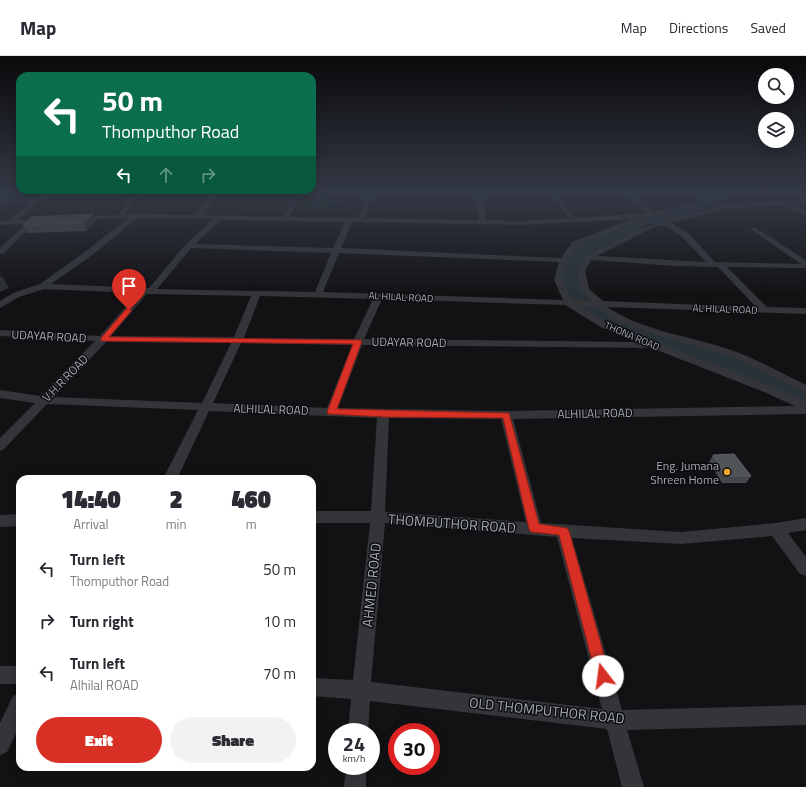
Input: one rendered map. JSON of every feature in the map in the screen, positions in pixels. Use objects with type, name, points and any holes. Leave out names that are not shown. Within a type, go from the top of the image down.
[{"type":"street","points":[[0,252],[26,227]]},
{"type":"street","points":[[43,286],[121,227]]},
{"type":"street","points":[[148,291],[209,227]]},
{"type":"street","points":[[318,294],[346,227]]},
{"type":"street","points":[[569,304],[558,280],[563,260],[575,244],[619,227]]},
{"type":"street","points":[[650,227],[588,258],[581,271],[585,290],[607,312],[656,332],[738,355],[806,389]]},
{"type":"street","points":[[673,227],[685,235],[765,310]]},
{"type":"street","points":[[754,229],[806,264]]},
{"type":"street","points":[[189,246],[335,250],[563,260]]},
{"type":"street","points":[[796,256],[806,256]]},
{"type":"street","points":[[588,258],[716,265],[806,264]]},
{"type":"street","name":"AL HILAL ROAD","points":[[0,305],[16,295],[43,286],[148,291],[318,294],[569,304],[806,311]]},
{"type":"street","name":"V.H.R ROAD","points":[[0,446],[148,291]]},
{"type":"street","points":[[172,475],[238,340],[256,293]]},
{"type":"street","points":[[331,412],[358,341],[379,296]]},
{"type":"street","name":"THONA ROAD","points":[[569,304],[608,327],[768,390],[806,408]]},
{"type":"street","name":"UDAYAR ROAD","points":[[0,333],[103,339],[651,345]]},
{"type":"street","name":"ALHILAL ROAD","points":[[0,394],[43,400],[384,414],[506,415],[806,408]]},
{"type":"street","name":"AHMED ROAD","points":[[359,723],[378,517],[384,414]]},
{"type":"street","points":[[506,415],[535,529]]},
{"type":"street","name":"THOMPUTHOR ROAD","points":[[316,517],[378,517],[681,538],[776,529],[806,524]]},
{"type":"street","points":[[0,521],[16,520]]},
{"type":"street","points":[[776,529],[806,569]]},
{"type":"street","points":[[563,531],[633,787]]},
{"type":"street","points":[[0,675],[16,675]]},
{"type":"street","name":"OLD THOMPUTHOR ROAD","points":[[316,687],[361,690],[615,720],[806,715]]},
{"type":"street","points":[[0,745],[16,711]]},
{"type":"street","points":[[355,787],[356,775]]},
{"type":"shaded area","points":[[618,227],[644,227],[639,232],[591,254],[581,271],[586,295],[607,312],[653,332],[720,349],[806,389],[806,407],[607,327],[568,301],[558,282],[563,260],[574,245]]},
{"type":"building","points":[[734,454],[751,476],[727,476],[713,455]]},
{"type":"place","name":"Eng. Jumana Shreen Home","points":[[727,472]]},
{"type":"route","points":[[129,310],[103,339],[358,341],[331,412],[506,415],[535,529],[563,531],[603,676]]}]
